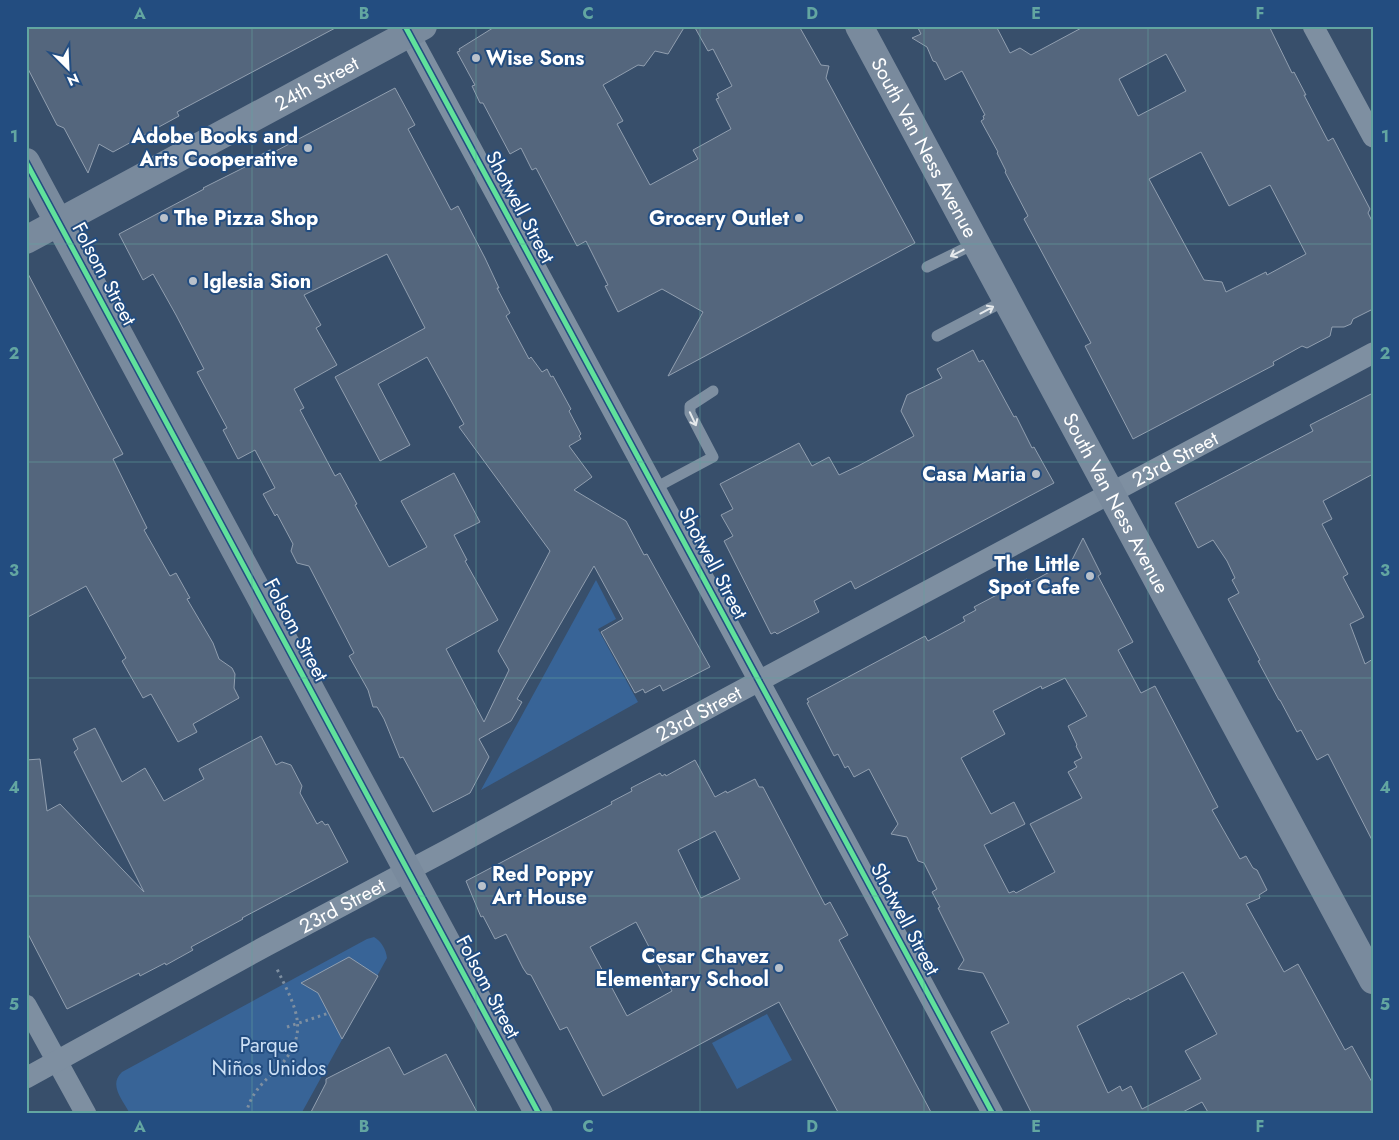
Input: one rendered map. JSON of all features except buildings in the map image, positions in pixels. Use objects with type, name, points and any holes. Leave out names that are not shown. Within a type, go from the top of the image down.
[{"type":"street","name":"South Van Ness Avenue","points":[[859,26],[1373,980]]},
{"type":"street","points":[[1313,26],[1373,137]]},
{"type":"street","name":"24th Street","points":[[26,240],[412,29]]},
{"type":"street","name":"Shotwell Street","points":[[412,29],[655,488],[993,1114]]},
{"type":"street","name":"Folsom Street","points":[[26,162],[539,1114]]},
{"type":"street","name":"23rd Street","points":[[26,1078],[266,946],[1373,353]]},
{"type":"street","points":[[26,1005],[86,1114]]},
{"type":"lane","points":[[927,268],[976,243]]},
{"type":"lane","points":[[937,336],[1006,300]]},
{"type":"lane","points":[[655,488],[713,456],[690,413],[690,406],[713,391]]},
{"type":"path","points":[[246,1114],[250,1100],[256,1090],[290,1055],[298,1034],[299,1024],[290,996],[266,946]]},
{"type":"path","points":[[287,1027],[329,1013]]},
{"type":"green space","points":[[596,580],[616,619],[598,629],[638,702],[481,790]]},
{"type":"green space","name":"Parque Niños Unidos","points":[[374,937],[383,946],[387,958],[301,1114],[130,1114],[118,1093],[116,1082],[122,1072],[367,939]]},
{"type":"green space","points":[[767,1014],[792,1060],[737,1089],[712,1043]]},
{"type":"cycle path","points":[[405,26],[993,1114]]},
{"type":"cycle path","points":[[26,162],[539,1114]]},
{"type":"place","name":"Wise Sons","points":[[476,58]]},
{"type":"place","name":"Adobe Books and Arts Cooperative","points":[[308,148]]},
{"type":"place","name":"The Pizza Shop","points":[[164,218]]},
{"type":"place","name":"Grocery Outlet","points":[[799,218]]},
{"type":"place","name":"Iglesia Sion","points":[[193,281]]},
{"type":"place","name":"Casa Maria","points":[[1036,474]]},
{"type":"place","name":"The Little Spot Cafe","points":[[1090,576]]},
{"type":"place","name":"Red Poppy Art House","points":[[482,886]]},
{"type":"place","name":"Cesar Chavez Elementary School","points":[[779,968]]}]
